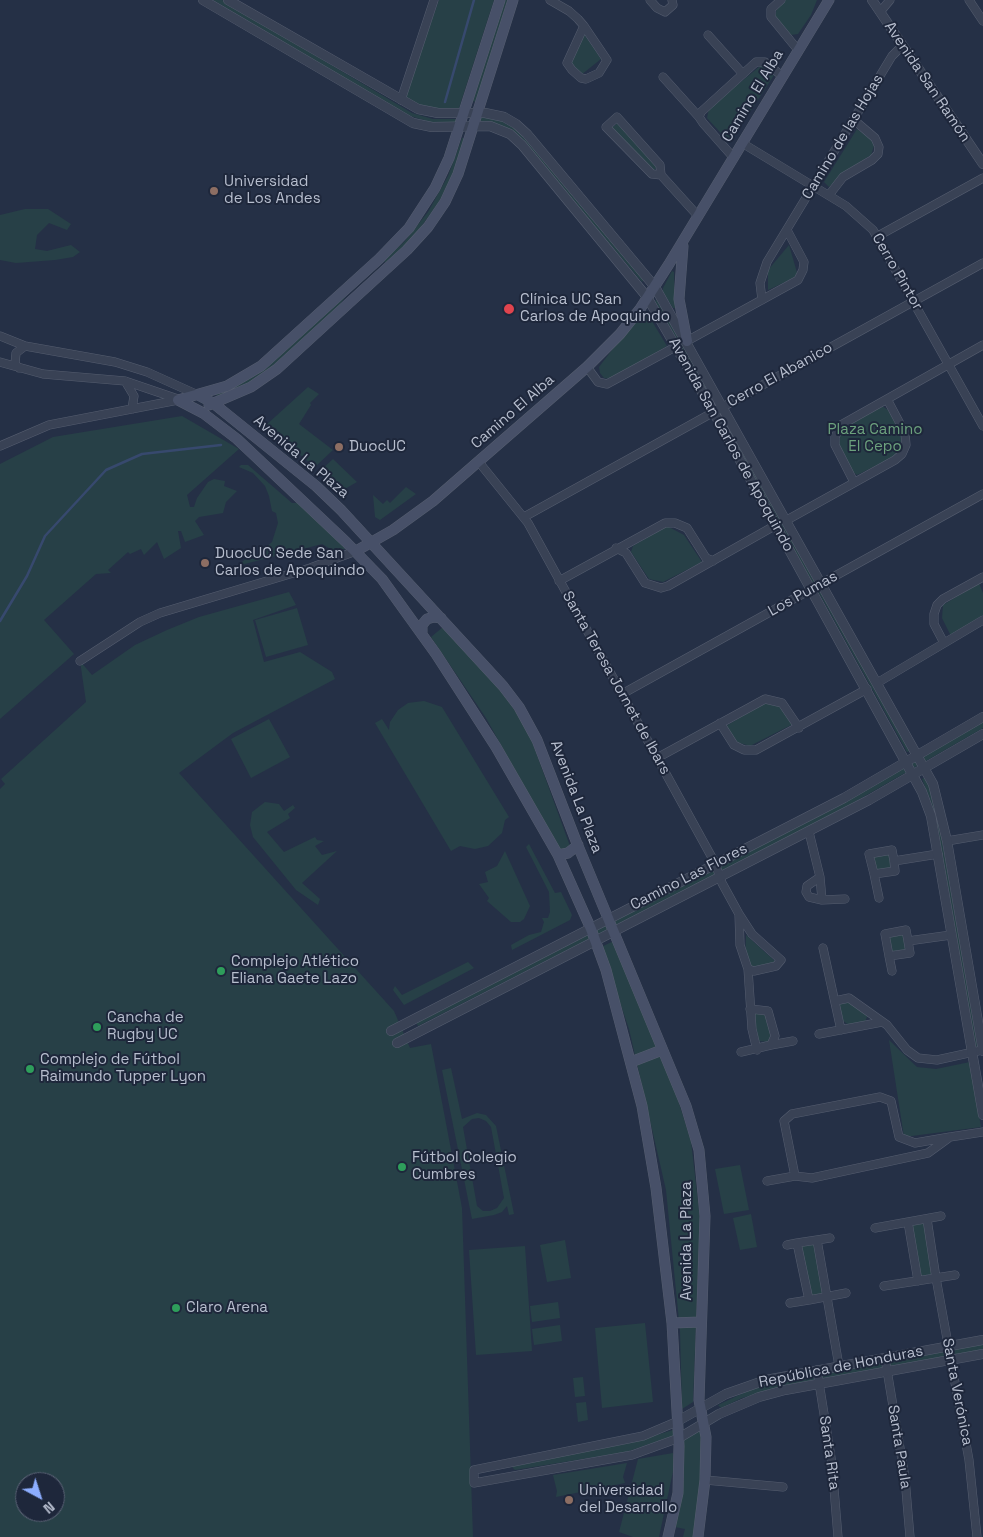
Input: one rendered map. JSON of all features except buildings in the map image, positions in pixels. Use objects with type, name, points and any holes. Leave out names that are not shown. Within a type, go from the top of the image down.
[{"type":"main road","points":[[178,400],[238,381],[261,366],[399,239],[419,215],[436,188],[460,126],[500,0]]},
{"type":"main road","points":[[196,409],[251,387],[277,369],[418,239],[437,214],[452,188],[474,126],[513,0]]},
{"type":"main road","name":"Camino El Alba","points":[[820,14],[822,0]]},
{"type":"main road","name":"Camino El Alba","points":[[356,551],[372,543],[417,513],[588,367],[620,334],[655,287],[829,0]]},
{"type":"main road","points":[[684,238],[679,292],[680,312],[687,341]]},
{"type":"main road","name":"Avenida La Plaza","points":[[198,395],[213,403],[316,486],[372,543],[503,686],[524,714],[541,748],[578,845],[691,1120],[702,1166],[704,1216],[700,1409],[704,1424],[705,1480],[698,1537]]},
{"type":"main road","name":"Avenida La Plaza","points":[[178,400],[196,409],[237,438],[377,573],[422,633],[486,730],[558,855],[591,929],[631,1062],[647,1128],[672,1323],[676,1422],[679,1438],[678,1493],[668,1537]]},
{"type":"main road","points":[[422,633],[422,625],[427,619],[434,616],[441,618]]},
{"type":"main road","points":[[558,855],[568,854],[578,845]]},
{"type":"main road","points":[[631,1062],[662,1050]]},
{"type":"main road","points":[[672,1323],[701,1322]]},
{"type":"street","name":"Avenida San Carlos de Apoquindo","points":[[203,0],[413,123],[432,127],[495,127],[516,139],[648,297],[914,774],[931,816],[983,1115]]},
{"type":"street","name":"Avenida San Carlos de Apoquindo","points":[[228,0],[400,100],[428,111],[478,112],[504,117],[522,128],[655,287],[925,768],[938,799],[947,841],[983,1050]]},
{"type":"street","points":[[400,100],[434,0]]},
{"type":"street","points":[[550,0],[569,11],[584,26],[607,60],[599,73],[586,79],[581,78],[572,70],[568,63],[584,26]]},
{"type":"street","points":[[650,0],[657,8],[665,12],[673,5],[672,0]]},
{"type":"street","points":[[781,0],[771,9],[772,17],[798,50]]},
{"type":"street","name":"Avenida San Ramón","points":[[872,0],[983,164]]},
{"type":"street","points":[[880,12],[890,0]]},
{"type":"street","points":[[969,0],[983,21]]},
{"type":"street","points":[[708,35],[742,74]]},
{"type":"street","name":"Camino de las Hojas","points":[[762,300],[760,283],[764,269],[892,56],[902,46]]},
{"type":"street","points":[[699,116],[704,108],[742,74],[760,61],[765,62],[782,76]]},
{"type":"street","points":[[663,76],[733,157]]},
{"type":"street","points":[[661,175],[652,174],[606,127],[617,117],[660,165],[661,175],[698,216]]},
{"type":"street","points":[[829,195],[843,178],[872,160],[878,154],[879,147],[874,138],[854,120]]},
{"type":"street","name":"Cerro Pintor","points":[[742,143],[854,212],[878,236],[983,426]]},
{"type":"street","points":[[878,236],[983,178]]},
{"type":"street","points":[[687,341],[792,285],[802,274],[803,259],[787,230]]},
{"type":"street","name":"Cerro El Abanico","points":[[524,517],[983,263]]},
{"type":"street","name":"Avenida La Plaza","points":[[0,336],[25,346],[115,362],[147,372],[198,395]]},
{"type":"street","points":[[854,482],[837,450],[835,441],[836,432],[844,422],[983,345]]},
{"type":"street","points":[[18,368],[14,358],[16,353],[25,346]]},
{"type":"street","points":[[588,367],[598,382],[607,384],[676,346]]},
{"type":"street","name":"Avenida La Plaza","points":[[0,362],[56,376],[125,381],[178,400]]},
{"type":"street","points":[[137,385],[141,376],[147,372]]},
{"type":"street","points":[[125,381],[134,396],[132,409]]},
{"type":"street","points":[[787,520],[895,460],[904,450],[905,433],[887,399]]},
{"type":"street","points":[[0,446],[49,426],[178,400]]},
{"type":"street","name":"Santa Teresa Jornet de Ibars","points":[[478,461],[524,517],[715,863],[722,883],[739,914],[752,934],[781,960],[776,966],[754,971],[748,969]]},
{"type":"street","name":"Los Pumas","points":[[622,694],[983,494]]},
{"type":"street","points":[[560,581],[661,524],[675,523],[690,531],[706,558],[713,561]]},
{"type":"street","points":[[616,548],[626,553],[646,583],[657,588],[668,586],[776,525]]},
{"type":"street","name":"Camino El Alba","points":[[80,661],[140,622],[160,613],[274,580],[356,551]]},
{"type":"street","points":[[944,643],[934,619],[937,605],[947,596],[983,577]]},
{"type":"street","points":[[877,683],[983,620]]},
{"type":"street","points":[[720,723],[734,745],[748,750],[761,748],[867,689]]},
{"type":"street","points":[[657,758],[758,701],[778,700],[786,706],[799,728]]},
{"type":"street","name":"Camino Las Flores","points":[[391,1030],[844,798],[983,717]]},
{"type":"street","name":"Camino Las Flores","points":[[397,1042],[808,832],[983,734]]},
{"type":"street","points":[[808,832],[820,877],[822,900]]},
{"type":"street","points":[[947,841],[983,835]]},
{"type":"street","points":[[874,874],[895,871],[892,850],[870,854],[874,874],[879,898]]},
{"type":"street","points":[[894,861],[938,854]]},
{"type":"street","points":[[820,877],[807,886],[806,892],[812,899],[845,899]]},
{"type":"street","name":"Santa Teresa Jornet de Ibars","points":[[739,914],[740,945],[748,969],[750,1009],[757,1050]]},
{"type":"street","points":[[890,956],[910,953],[906,930],[885,934],[892,971]]},
{"type":"street","points":[[908,940],[951,935]]},
{"type":"street","points":[[823,948],[841,1030]]},
{"type":"street","points":[[835,1001],[849,998],[890,1028],[907,1050],[918,1058],[937,1060],[983,1050]]},
{"type":"street","points":[[750,1009],[768,1011],[775,1036],[771,1045]]},
{"type":"street","points":[[429,1011],[435,1023]]},
{"type":"street","points":[[819,1034],[882,1022]]},
{"type":"street","points":[[741,1052],[794,1041]]},
{"type":"street","points":[[795,1176],[784,1121],[792,1114],[880,1097],[892,1101],[899,1137],[915,1143],[983,1132]]},
{"type":"street","points":[[767,1181],[795,1176],[812,1178],[917,1156],[928,1153],[950,1136]]},
{"type":"street","points":[[915,1143],[917,1156]]},
{"type":"street","points":[[876,1228],[941,1216]]},
{"type":"street","name":"Santa Verónica","points":[[927,1219],[950,1360],[969,1460],[977,1537]]},
{"type":"street","points":[[908,1222],[918,1281]]},
{"type":"street","points":[[787,1245],[830,1238]]},
{"type":"street","points":[[817,1240],[839,1366]]},
{"type":"street","points":[[797,1243],[809,1300]]},
{"type":"street","points":[[884,1286],[955,1275]]},
{"type":"street","points":[[790,1303],[846,1293]]},
{"type":"street","name":"República de Honduras","points":[[983,1340],[817,1370],[746,1386],[726,1394],[676,1422],[643,1436],[474,1470],[474,1483],[630,1455],[679,1438],[726,1411],[759,1397],[818,1384],[983,1354]]},
{"type":"street","name":"Santa Paula","points":[[884,1358],[905,1478],[910,1537]]},
{"type":"street","name":"Santa Rita","points":[[817,1370],[832,1464],[838,1537]]},
{"type":"street","points":[[505,1477],[508,1464]]},
{"type":"street","points":[[705,1480],[783,1487]]},
{"type":"green space","points":[[213,0],[222,0],[412,113],[433,119],[459,119],[458,122],[430,122],[407,115]]},
{"type":"green space","points":[[439,0],[494,0],[459,108],[443,113],[403,101]]},
{"type":"green space","points":[[504,0],[508,0],[476,102],[472,101]]},
{"type":"green space","points":[[784,0],[817,0],[811,15],[798,34],[791,35],[775,17],[777,7]]},
{"type":"green space","points":[[584,34],[601,59],[581,75],[570,66]]},
{"type":"green space","points":[[764,63],[774,75],[730,143],[707,118],[709,108]]},
{"type":"green space","points":[[481,117],[498,119],[519,131],[644,278],[642,282],[517,135],[498,124],[479,121]]},
{"type":"green space","points":[[618,123],[657,167],[651,173],[611,128]]},
{"type":"green space","points":[[857,129],[875,143],[871,155],[846,171],[829,187],[824,182]]},
{"type":"green space","points":[[462,138],[466,138],[456,167],[439,202],[412,239],[385,263],[384,260],[404,242],[428,212],[448,176]]},
{"type":"green space","points":[[25,209],[48,209],[71,224],[67,230],[49,223],[37,235],[35,249],[47,251],[71,245],[80,252],[73,257],[55,260],[16,263],[0,260],[0,215]]},
{"type":"green space","points":[[789,245],[798,276],[768,290],[768,270]]},
{"type":"green space","points":[[377,268],[346,296],[338,307],[273,366],[248,384],[219,397],[214,394],[234,387],[261,371]]},
{"type":"green space","points":[[672,271],[674,272],[675,308],[673,308],[663,292],[663,288]]},
{"type":"green space","points":[[658,299],[717,405],[715,406],[655,301]]},
{"type":"green space","points":[[644,308],[667,346],[610,379],[604,378],[600,373],[599,367]]},
{"type":"green space","points":[[308,387],[319,394],[310,403],[311,405],[299,424],[333,450],[315,467],[265,426]]},
{"type":"green space","name":"Plaza Camino El Cepo","points":[[882,406],[888,410],[903,438],[901,449],[892,458],[857,475],[853,472],[839,445],[840,435],[844,427]]},
{"type":"green space","points":[[721,412],[816,580],[815,582],[812,582],[755,481],[719,414]]},
{"type":"green space","points":[[182,416],[239,449],[187,495],[190,507],[194,507],[197,498],[208,482],[214,479],[225,481],[224,486],[237,491],[226,502],[223,513],[199,517],[195,521],[204,535],[185,542],[181,531],[178,531],[181,548],[164,559],[157,542],[144,555],[141,549],[130,554],[128,552],[108,570],[111,573],[96,574],[44,620],[74,654],[0,719],[0,464],[53,437]]},
{"type":"green space","points":[[333,459],[357,482],[343,490],[320,471]]},
{"type":"green space","points":[[241,465],[248,465],[292,503],[302,503],[349,548],[334,551],[322,544],[237,566],[248,557],[253,559],[272,542],[278,523],[276,513],[272,511],[265,486],[253,473],[239,467]]},
{"type":"green space","points":[[406,487],[416,494],[380,520],[375,517],[373,495],[383,504],[387,500],[390,503]]},
{"type":"green space","points":[[667,526],[684,535],[702,562],[663,582],[649,579],[631,552],[633,546]]},
{"type":"green space","points":[[979,583],[983,593],[983,615],[951,636],[942,618],[943,605]]},
{"type":"green space","points":[[819,589],[910,751],[907,752],[818,591]]},
{"type":"green space","points":[[289,592],[296,605],[253,620],[264,662],[300,652],[332,672],[335,679],[233,733],[179,773],[394,1011],[410,1048],[431,1044],[462,1208],[473,1537],[0,1537],[0,789],[5,784],[1,779],[86,702],[80,661],[92,675],[135,645],[199,617]]},
{"type":"green space","points":[[297,608],[308,645],[266,657],[255,620]]},
{"type":"green space","points":[[443,627],[499,689],[516,712],[530,736],[570,846],[560,851],[486,718],[431,637]]},
{"type":"green space","points":[[769,700],[779,703],[793,724],[750,746],[736,742],[726,726]]},
{"type":"green space","points":[[424,701],[442,707],[509,817],[505,820],[502,833],[488,846],[475,849],[460,846],[451,851],[375,723],[382,719],[389,730],[390,722],[398,710],[408,703]]},
{"type":"green space","points":[[269,719],[290,757],[251,778],[231,739]]},
{"type":"green space","points":[[983,722],[983,728],[832,815],[418,1026],[416,1022],[715,865],[833,809]]},
{"type":"green space","points":[[926,777],[933,794],[940,827],[978,1047],[975,1046],[932,804],[922,779]]},
{"type":"green space","points":[[265,802],[279,804],[284,811],[293,805],[295,808],[288,814],[290,818],[267,832],[284,852],[315,837],[317,840],[324,841],[315,846],[322,855],[337,851],[302,883],[320,899],[318,905],[296,890],[253,837],[250,825],[252,812]]},
{"type":"green space","points":[[529,844],[555,893],[561,892],[572,915],[570,920],[512,950],[511,945],[529,935],[541,932],[544,922],[542,918],[548,918],[550,912],[549,892],[526,847]]},
{"type":"green space","points":[[505,851],[530,906],[524,919],[520,922],[511,922],[487,901],[489,898],[479,884],[488,882],[485,872],[497,866]]},
{"type":"green space","points":[[890,853],[893,869],[876,872],[873,856]]},
{"type":"green space","points":[[905,934],[908,949],[891,952],[888,937]]},
{"type":"green space","points":[[746,935],[776,962],[750,969],[745,962]]},
{"type":"green space","points":[[616,940],[670,1075],[691,1141],[700,1219],[693,1402],[682,1409],[680,1331],[666,1190],[629,1029],[601,947]]},
{"type":"green space","points":[[468,962],[474,968],[404,1005],[393,990],[395,986],[402,995]]},
{"type":"green space","points":[[849,1000],[868,1014],[865,1022],[850,1026],[842,1020],[838,1003]]},
{"type":"green space","points":[[753,1011],[765,1013],[771,1035],[769,1042],[759,1041]]},
{"type":"green space","points":[[889,1040],[917,1067],[936,1069],[970,1062],[981,1127],[904,1137]]},
{"type":"green space","points":[[451,1068],[462,1119],[477,1113],[486,1115],[496,1126],[514,1214],[509,1215],[507,1206],[502,1212],[494,1215],[472,1219],[442,1070]],"holes":[[[479,1118],[486,1121],[491,1127],[504,1198],[497,1208],[490,1211],[483,1211],[477,1206],[463,1127],[472,1119]]]},
{"type":"green space","points":[[740,1165],[749,1210],[724,1214],[715,1169]]},
{"type":"green space","points":[[751,1214],[757,1247],[740,1250],[733,1218]]},
{"type":"green space","points":[[925,1223],[933,1274],[921,1276],[912,1225]]},
{"type":"green space","points":[[565,1240],[571,1278],[547,1282],[540,1245]]},
{"type":"green space","points":[[816,1243],[826,1294],[811,1297],[801,1246]]},
{"type":"green space","points":[[525,1246],[532,1351],[476,1355],[469,1250]]},
{"type":"green space","points":[[558,1302],[560,1318],[532,1322],[530,1306]]},
{"type":"green space","points":[[645,1323],[653,1402],[602,1408],[595,1328]]},
{"type":"green space","points":[[560,1325],[562,1341],[534,1345],[532,1329]]},
{"type":"green space","points":[[983,1344],[983,1350],[781,1387],[742,1398],[721,1408],[718,1405],[758,1386]]},
{"type":"green space","points":[[583,1377],[585,1396],[575,1397],[573,1378]]},
{"type":"green space","points":[[586,1402],[588,1420],[578,1422],[576,1403]]},
{"type":"green space","points":[[701,1428],[701,1471],[695,1537],[683,1537],[685,1529],[675,1527],[684,1477],[684,1439]]},
{"type":"green space","points":[[673,1430],[674,1436],[626,1452],[515,1470],[512,1467],[513,1465],[630,1443]]},
{"type":"green space","points":[[673,1453],[674,1467],[659,1537],[633,1537],[619,1532],[638,1459]]},
{"type":"green space","points":[[627,1463],[623,1477],[625,1483],[556,1497],[557,1491],[553,1475]]},
{"type":"waterway","points":[[445,102],[474,0]]},
{"type":"waterway","points":[[0,621],[27,576],[45,536],[106,470],[142,454],[221,445]]},
{"type":"place","name":"Universidad de Los Andes","points":[[214,191]]},
{"type":"place","name":"Clínica UC San Carlos de Apoquindo","points":[[509,309]]},
{"type":"place","name":"DuocUC","points":[[339,447]]},
{"type":"place","name":"DuocUC Sede San Carlos de Apoquindo","points":[[205,563]]},
{"type":"place","name":"Complejo Atlético Eliana Gaete Lazo","points":[[221,971]]},
{"type":"place","name":"Cancha de Rugby UC","points":[[97,1027]]},
{"type":"place","name":"Complejo de Fútbol Raimundo Tupper Lyon","points":[[30,1069]]},
{"type":"place","name":"Fútbol Colegio Cumbres","points":[[402,1167]]},
{"type":"place","name":"Claro Arena","points":[[176,1308]]},
{"type":"place","name":"Universidad del Desarrollo","points":[[569,1500]]}]
